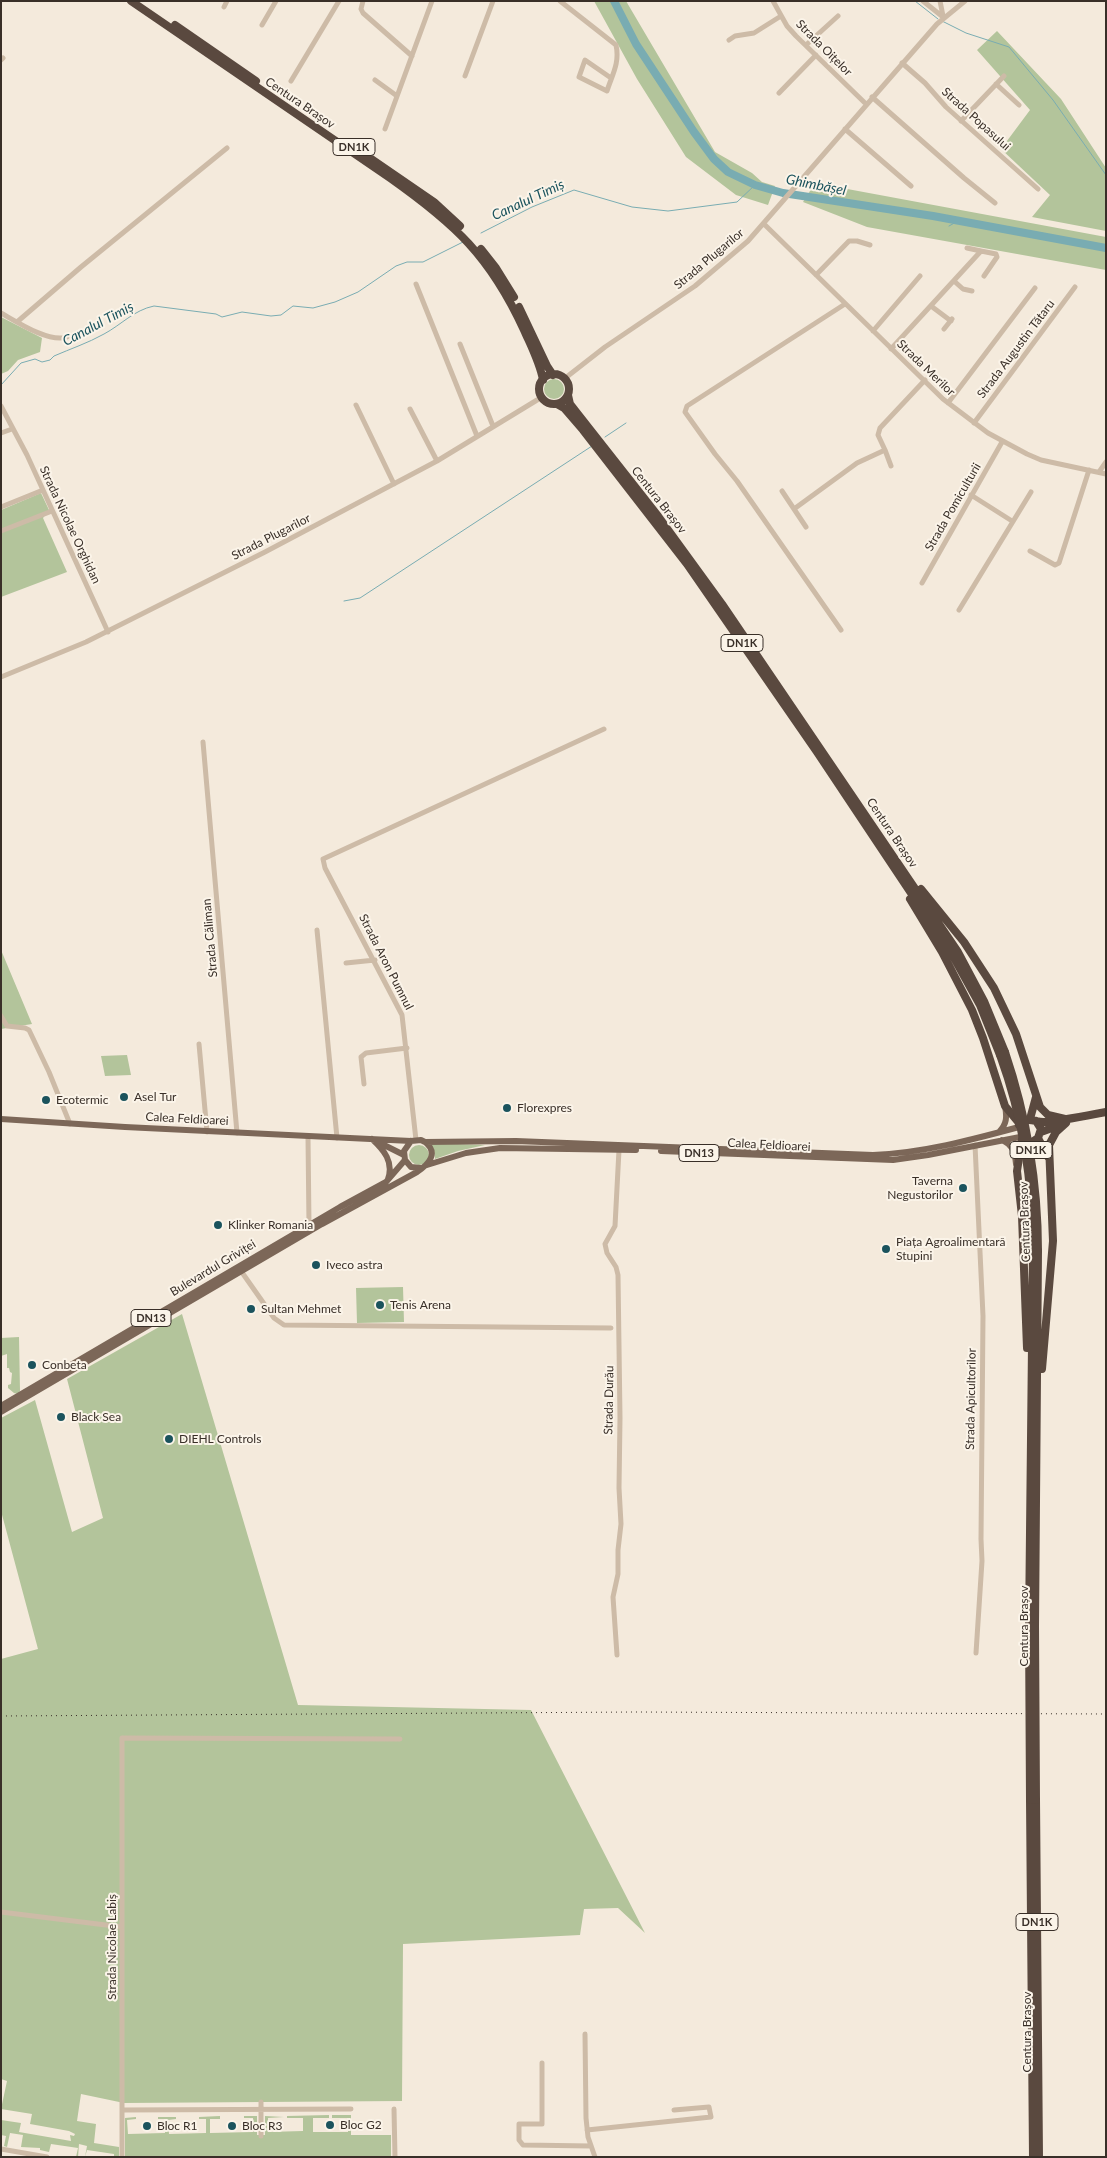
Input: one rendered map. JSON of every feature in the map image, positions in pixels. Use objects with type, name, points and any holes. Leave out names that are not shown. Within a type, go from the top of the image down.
[{"type":"highway","name":"Centura Brașov","points":[[132,1],[390,178],[461,233],[494,274],[513,305],[540,369],[543,380],[539,388],[542,397],[548,403],[557,404],[566,410],[687,564],[958,952],[984,1001],[1022,1110],[1033,1164],[1038,1216],[1032,1626],[1033,2157]]},
{"type":"highway","name":"Centura Brașov","points":[[140,1],[414,188],[448,215],[478,245],[496,268],[520,308],[553,375]]},
{"type":"highway","points":[[543,380],[553,375],[564,379]]},
{"type":"highway","name":"Centura Brașov","points":[[564,379],[568,386],[570,404],[658,516],[722,604],[885,848]]},
{"type":"highway","points":[[557,404],[568,395]]},
{"type":"highway","points":[[885,848],[964,942],[982,967],[1016,1034],[1040,1107],[1048,1115],[1066,1121],[1052,1137],[1049,1145],[1049,1159]]},
{"type":"highway","points":[[885,848],[972,1010],[1005,1106],[1019,1126],[1021,1138],[1017,1171],[1022,1216],[1027,1345],[1035,1388]]},
{"type":"highway","points":[[1036,1097],[1033,1120],[1040,1126],[1040,1135],[1049,1159]]},
{"type":"highway","name":"DN13","points":[[1019,1126],[1033,1120],[1043,1122],[1066,1121],[1106,1112]]},
{"type":"highway","name":"DN13","points":[[1021,1138],[1032,1142],[1040,1135],[1066,1121]]},
{"type":"highway","name":"DN1K","points":[[1035,1388],[1043,1367],[1053,1224],[1049,1159]]},
{"type":"highway","name":"Centura Brașov","points":[[1033,1800],[1039,2157]]},
{"type":"main road","points":[[998,1133],[1006,1122],[1005,1106]]},
{"type":"main road","name":"Calea Feldioarei","points":[[2,1119],[207,1132],[425,1142],[525,1142],[873,1155],[928,1149],[998,1133],[1019,1126]]},
{"type":"main road","name":"Calea Feldioarei","points":[[372,1139],[404,1158],[411,1167],[426,1166],[466,1153],[500,1148],[619,1150],[874,1160],[928,1155],[1001,1140],[1021,1138]]},
{"type":"main road","points":[[372,1139],[388,1158],[390,1172],[386,1182]]},
{"type":"main road","points":[[1001,1140],[1014,1151],[1017,1171]]},
{"type":"main road","name":"DN13","points":[[404,1158],[405,1147],[413,1141]]},
{"type":"main road","points":[[425,1142],[432,1153],[426,1166]]},
{"type":"main road","name":"Bulevardul Griviței","points":[[1,1406],[309,1225],[386,1182],[404,1158]]},
{"type":"main road","name":"Bulevardul Griviței","points":[[1,1412],[241,1271],[426,1166]]},
{"type":"street","points":[[262,25],[276,1]]},
{"type":"street","points":[[291,81],[340,1]]},
{"type":"street","points":[[363,1],[361,9],[363,13],[412,56]]},
{"type":"street","points":[[385,129],[432,1]]},
{"type":"street","points":[[465,76],[493,1]]},
{"type":"street","points":[[560,1],[616,45],[616,74],[611,78],[607,90],[578,77],[584,60],[611,78]]},
{"type":"street","name":"Strada Oițelor","points":[[773,1],[787,26],[866,104]]},
{"type":"street","points":[[923,1],[943,18]]},
{"type":"street","points":[[940,1],[943,18]]},
{"type":"street","name":"Strada Plugarilor","points":[[564,379],[605,347],[695,286],[734,254],[764,224],[845,128],[937,24],[965,1]]},
{"type":"street","points":[[729,40],[735,36],[754,33],[781,16]]},
{"type":"street","points":[[806,45],[838,16]]},
{"type":"street","points":[[779,94],[816,55]]},
{"type":"street","name":"Strada Popasului","points":[[902,63],[961,121],[1038,189]]},
{"type":"street","points":[[961,121],[1004,76]]},
{"type":"street","points":[[375,80],[397,96]]},
{"type":"street","points":[[996,84],[1019,105]]},
{"type":"street","points":[[872,97],[995,203]]},
{"type":"street","points":[[845,128],[911,186]]},
{"type":"street","points":[[17,322],[81,267],[227,148]]},
{"type":"street","name":"Strada Merilor","points":[[764,224],[872,331],[948,403],[974,423],[1002,442],[1037,458],[1106,474]]},
{"type":"street","points":[[816,275],[849,241],[870,245]]},
{"type":"street","points":[[967,248],[998,255],[984,276]]},
{"type":"street","points":[[891,349],[981,251]]},
{"type":"street","points":[[872,331],[920,276]]},
{"type":"street","points":[[954,281],[963,288],[972,291]]},
{"type":"street","points":[[416,284],[477,436]]},
{"type":"street","name":"Strada Augustin Tătaru","points":[[974,423],[1075,287]]},
{"type":"street","points":[[948,403],[1035,288]]},
{"type":"street","points":[[841,630],[737,481],[685,412],[687,406],[845,304]]},
{"type":"street","points":[[931,306],[951,320],[944,329]]},
{"type":"street","points":[[1,313],[57,339],[67,337]]},
{"type":"street","points":[[460,344],[493,426]]},
{"type":"street","points":[[891,466],[878,435],[880,428],[925,380]]},
{"type":"street","name":"Strada Plugarilor","points":[[1,677],[108,632],[394,484],[437,461],[542,397]]},
{"type":"street","points":[[356,405],[394,484]]},
{"type":"street","name":"Strada Nicolae Orghidan","points":[[1,406],[43,490],[108,632]]},
{"type":"street","points":[[410,409],[437,461]]},
{"type":"street","points":[[1,433],[12,429]]},
{"type":"street","name":"Strada Pomiculturii","points":[[922,583],[1002,442]]},
{"type":"street","points":[[794,509],[857,463],[885,450]]},
{"type":"street","points":[[1099,472],[1106,462]]},
{"type":"street","points":[[1030,551],[1054,565],[1059,563],[1089,470]]},
{"type":"street","points":[[1,507],[43,490]]},
{"type":"street","points":[[782,491],[806,527]]},
{"type":"street","points":[[959,610],[1031,492]]},
{"type":"street","points":[[971,495],[1012,521]]},
{"type":"street","points":[[1,531],[52,511]]},
{"type":"street","name":"Strada Aron Pumnul","points":[[413,1141],[405,1026],[400,1007],[325,868],[323,859],[604,729]]},
{"type":"street","name":"Strada Căliman","points":[[203,742],[237,1133]]},
{"type":"street","points":[[317,930],[337,1138]]},
{"type":"street","points":[[346,963],[375,960]]},
{"type":"street","points":[[1,1016],[7,1026],[29,1030],[49,1072],[70,1124]]},
{"type":"street","points":[[199,1044],[207,1132]]},
{"type":"street","points":[[364,1084],[361,1057],[366,1052],[407,1048]]},
{"type":"street","points":[[308,1137],[309,1225]]},
{"type":"street","name":"Strada Apicultorilor","points":[[975,1145],[982,1316],[982,1561],[976,1653]]},
{"type":"street","name":"Strada Durău","points":[[618,1655],[613,1597],[618,1574],[621,1524],[618,1480],[620,1408],[618,1275],[607,1253],[605,1244],[615,1226],[619,1150]]},
{"type":"street","name":"Bulevardul Griviței","points":[[241,1271],[274,1318],[284,1325],[611,1328]]},
{"type":"street","name":"Strada Nicolae Labiș","points":[[122,2157],[122,1738],[400,1739]]},
{"type":"street","points":[[1,1912],[122,1927]]},
{"type":"street","points":[[585,2034],[588,2130],[590,2146],[595,2157]]},
{"type":"street","points":[[542,2063],[542,2124],[519,2124],[519,2140],[523,2145],[590,2146]]},
{"type":"street","points":[[261,2102],[261,2136]]},
{"type":"street","points":[[588,2130],[711,2117],[709,2106],[674,2110]]},
{"type":"street","points":[[122,2110],[351,2109]]},
{"type":"street","points":[[394,2109],[395,2157]]},
{"type":"street","points":[[1,2149],[21,2155],[46,2157]]},
{"type":"green space","points":[[594,1],[626,1],[715,152],[752,173],[762,182],[775,186],[768,205],[736,195],[686,157],[637,79]]},
{"type":"green space","points":[[997,31],[1061,99],[1106,168],[1106,231],[1032,217],[1050,195],[1001,149],[1030,110],[977,50]]},
{"type":"green space","points":[[815,183],[1106,237],[1106,270],[867,227],[803,202]]},
{"type":"green space","points":[[1,317],[42,338],[40,352],[18,360],[8,371],[1,374]]},
{"type":"green space","points":[[554,379],[561,382],[564,389],[561,396],[554,399],[547,396],[544,389],[547,382]]},
{"type":"green space","points":[[41,493],[49,510],[43,518],[67,572],[1,597],[1,510]]},
{"type":"green space","points":[[1,950],[32,1024],[1,1029]]},
{"type":"green space","points":[[127,1055],[131,1075],[105,1076],[101,1056]]},
{"type":"green space","points":[[430,1143],[485,1145],[458,1151],[435,1159],[434,1150]]},
{"type":"green space","points":[[419,1145],[426,1148],[429,1155],[426,1162],[419,1165],[412,1162],[409,1155],[412,1148]]},
{"type":"green space","name":"Tenis Arena","points":[[403,1287],[404,1322],[357,1323],[356,1288]]},
{"type":"green space","points":[[182,1314],[298,1705],[531,1710],[645,1933],[618,1908],[584,1909],[580,1935],[403,1944],[402,2101],[124,2103],[81,2094],[77,2121],[96,2124],[94,2143],[119,2147],[119,2157],[114,2157],[114,2154],[87,2150],[85,2157],[87,2146],[79,2144],[78,2157],[76,2157],[78,2148],[51,2144],[49,2152],[40,2150],[40,2148],[21,2147],[23,2135],[10,2133],[7,2147],[4,2146],[6,2136],[1,2135],[1,2120],[21,2123],[19,2132],[71,2141],[70,2135],[74,2136],[75,2134],[69,2131],[30,2124],[32,2114],[1,2109],[7,2081],[1,2079],[1,1659],[38,1649],[1,1511],[1,1418],[35,1400],[72,1532],[103,1518],[67,1379]]},
{"type":"green space","points":[[19,1337],[20,1391],[18,1394],[8,1388],[8,1385],[11,1384],[12,1373],[7,1368],[7,1354],[1,1356],[1,1338]]},
{"type":"green space","points":[[329,2115],[329,2118],[313,2118],[313,2132],[348,2132],[348,2118],[332,2118],[332,2115],[351,2115],[351,2135],[391,2135],[391,2157],[125,2157],[125,2118],[136,2117],[136,2119],[127,2120],[128,2134],[165,2133],[165,2119],[158,2119],[158,2117],[176,2117],[176,2119],[168,2120],[169,2134],[206,2133],[206,2119],[199,2119],[199,2117],[220,2116],[220,2119],[210,2119],[210,2133],[253,2132],[253,2118],[244,2118],[244,2116],[257,2116],[257,2135],[265,2135],[265,2116],[284,2117],[268,2118],[268,2132],[303,2131],[303,2118],[287,2118],[287,2116]]},
{"type":"waterway","name":"Ghimbășel","points":[[614,1],[636,44],[694,132],[714,159],[728,172],[755,185],[783,193],[933,216],[1106,248]]},
{"type":"waterway","points":[[915,1],[938,19]]},
{"type":"waterway","points":[[942,21],[966,33],[1009,47],[1053,100],[1106,175]]},
{"type":"waterway","name":"Canalul Timiș","points":[[481,233],[532,207],[574,190],[632,207],[668,211],[737,202],[755,185]]},
{"type":"waterway","name":"Ghimbășel","points":[[949,226],[958,221]]},
{"type":"waterway","name":"Canalul Timiș","points":[[1,385],[21,363],[35,359],[42,362],[50,360],[54,356],[104,334],[134,314],[147,308],[154,306],[216,314],[222,317],[242,312],[271,316],[281,315],[293,306],[313,308],[335,302],[358,292],[396,266],[407,262],[423,262],[463,242]]},
{"type":"waterway","points":[[605,437],[626,423]]},
{"type":"waterway","points":[[344,601],[360,598],[592,446]]},
{"type":"railway","points":[[1,1716],[636,1712],[1106,1714]]},
{"type":"place","name":"Asel Tur","points":[[124,1097]]},
{"type":"place","name":"Ecotermic","points":[[46,1100]]},
{"type":"place","name":"Florexpres","points":[[507,1108]]},
{"type":"place","name":"Taverna Negustorilor","points":[[963,1188]]},
{"type":"place","name":"Klinker Romania","points":[[218,1225]]},
{"type":"place","name":"Piața Agroalimentară Stupini","points":[[886,1249]]},
{"type":"place","name":"Iveco astra","points":[[316,1265]]},
{"type":"place","name":"Tenis Arena","points":[[380,1305]]},
{"type":"place","name":"Sultan Mehmet","points":[[251,1309]]},
{"type":"place","name":"Conbeta","points":[[32,1365]]},
{"type":"place","name":"Black Sea","points":[[61,1417]]},
{"type":"place","name":"DIEHL Controls","points":[[169,1439]]},
{"type":"place","name":"Bloc G2","points":[[330,2125]]},
{"type":"place","name":"Bloc R1","points":[[147,2126]]},
{"type":"place","name":"Bloc R3","points":[[232,2126]]}]
